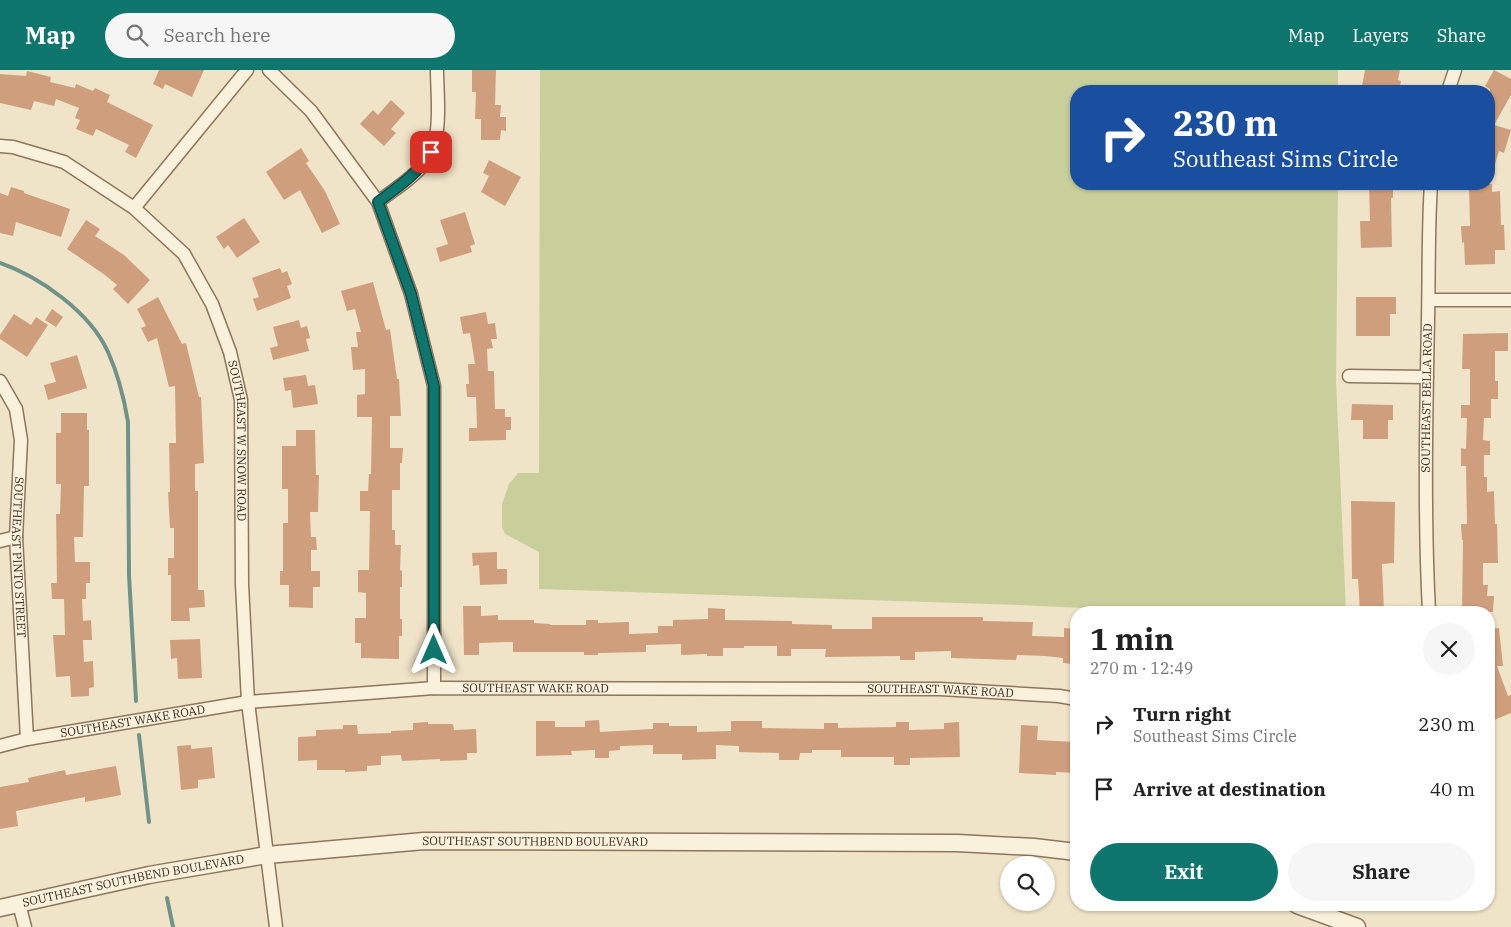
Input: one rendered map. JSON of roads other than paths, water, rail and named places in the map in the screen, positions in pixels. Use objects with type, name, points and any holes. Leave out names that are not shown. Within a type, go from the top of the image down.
[{"type":"street","points":[[134,208],[247,70]]},
{"type":"street","points":[[269,70],[311,111],[378,202],[411,294],[434,386],[434,688]]},
{"type":"street","points":[[378,202],[413,175],[424,164],[431,152],[436,140],[437,70]]},
{"type":"street","points":[[1450,85],[1455,70]]},
{"type":"street","name":"SOUTHEAST W SNOW ROAD","points":[[0,146],[13,147],[64,162],[134,208],[184,254],[212,304],[230,352],[241,400],[242,584],[248,702],[276,927]]},
{"type":"street","name":"SOUTHEAST BELLA ROAD","points":[[1429,606],[1427,377],[1431,190]]},
{"type":"street","points":[[1428,300],[1511,300]]},
{"type":"street","points":[[1349,376],[1427,377]]},
{"type":"street","name":"SOUTHEAST PINTO STREET","points":[[0,381],[16,409],[21,440],[16,537],[27,739]]},
{"type":"street","points":[[0,541],[16,537]]},
{"type":"street","name":"SOUTHEAST WAKE ROAD","points":[[0,746],[27,739],[248,702],[434,688],[940,689],[1070,697]]},
{"type":"street","name":"SOUTHEAST SOUTHBEND BOULEVARD","points":[[0,908],[149,875],[267,855],[424,841],[957,843],[1034,847],[1070,851]]},
{"type":"street","points":[[19,904],[25,927]]},
{"type":"street","points":[[1313,911],[1357,927]]},
{"type":"waterway","points":[[0,263],[31,277],[76,310],[100,337],[112,360],[118,377],[128,422],[129,575],[136,701]]},
{"type":"waterway","points":[[139,735],[149,822]]},
{"type":"waterway","points":[[167,898],[173,927]]}]
